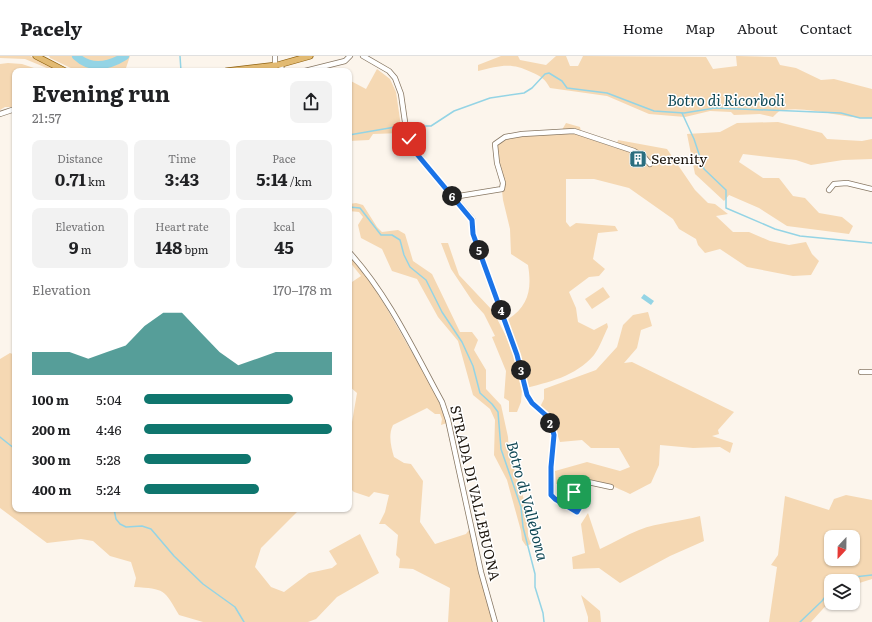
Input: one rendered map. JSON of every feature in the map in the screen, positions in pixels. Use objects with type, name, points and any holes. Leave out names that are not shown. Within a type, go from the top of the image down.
[{"type":"main road","points":[[36,56],[59,68]]},
{"type":"main road","points":[[266,68],[279,67],[310,56]]},
{"type":"street","points":[[275,56],[279,67]]},
{"type":"street","points":[[318,68],[343,62],[350,56]]},
{"type":"street","points":[[363,56],[389,71],[396,78],[401,94],[406,127],[416,153],[472,220],[473,234],[515,349],[527,395],[532,403],[549,418],[554,435],[550,488],[551,495],[577,512],[580,507],[574,490],[577,483],[585,482],[611,487]]},
{"type":"street","points":[[0,114],[12,110]]},
{"type":"street","points":[[454,197],[502,189],[503,183],[497,163],[495,144],[505,137],[522,134],[574,131],[634,151],[644,157],[650,164]]},
{"type":"street","points":[[829,190],[834,184],[847,183],[872,189]]},
{"type":"street","name":"STRADA DI VALLEBUONA","points":[[352,255],[383,294],[442,402],[448,420],[481,572],[495,622]]},
{"type":"street","points":[[861,372],[872,372]]},
{"type":"shaded area","points":[[0,56],[30,56],[54,68],[47,68],[25,59],[0,58]]},
{"type":"shaded area","points":[[49,56],[130,56],[126,68],[71,68],[50,58]]},
{"type":"shaded area","points":[[501,56],[518,56],[520,60],[546,65],[556,56],[566,56],[570,66],[578,66],[583,56],[706,57],[713,69],[737,66],[736,56],[776,57],[780,65],[796,68],[821,80],[834,79],[872,89],[872,118],[850,117],[794,109],[780,111],[773,117],[760,114],[734,115],[731,112],[710,111],[685,117],[649,114],[607,96],[550,88],[540,76],[517,67],[499,66],[478,71],[478,65]]},
{"type":"shaded area","points":[[0,64],[22,64],[34,68],[12,68],[12,107],[5,107],[0,110]]},
{"type":"shaded area","points":[[377,69],[390,79],[396,92],[402,133],[373,134],[369,140],[352,141],[352,82],[366,89]]},
{"type":"shaded area","points":[[778,122],[822,133],[827,139],[862,141],[872,139],[872,159],[843,160],[811,165],[796,160],[743,154],[739,162],[763,178],[779,178],[793,196],[805,198],[819,213],[842,217],[853,226],[849,234],[787,226],[759,208],[729,195],[724,201],[695,174],[687,134],[720,132],[737,123]]},
{"type":"shaded area","points":[[566,123],[580,127],[582,136],[616,148],[618,140],[667,149],[695,190],[708,203],[715,204],[728,214],[716,216],[733,232],[749,232],[770,241],[789,245],[806,242],[812,254],[819,261],[811,275],[793,276],[747,267],[720,249],[705,253],[698,245],[696,239],[679,229],[673,219],[629,188],[594,179],[566,179],[566,222],[570,227],[576,223],[615,226],[618,231],[598,233],[593,259],[605,269],[599,276],[589,277],[569,292],[576,308],[578,322],[594,330],[607,323],[608,327],[594,355],[579,369],[561,378],[522,389],[521,402],[517,412],[509,412],[509,401],[504,398],[506,371],[492,337],[495,336],[484,314],[473,302],[451,269],[441,243],[448,243],[459,275],[493,311],[507,338],[514,337],[507,320],[520,309],[524,303],[530,282],[528,265],[511,254],[510,229],[503,200],[497,145],[511,137],[527,132],[535,131],[559,135]]},
{"type":"shaded area","points":[[352,204],[363,205],[377,227],[382,232],[398,230],[405,234],[413,261],[432,274],[460,332],[472,332],[478,340],[474,350],[486,370],[486,389],[501,405],[508,437],[509,453],[527,509],[528,536],[531,544],[526,546],[522,540],[521,531],[507,480],[494,455],[495,420],[490,409],[473,395],[458,341],[438,317],[417,279],[392,271],[382,249],[361,238],[358,225],[363,217],[359,212],[352,211]]},
{"type":"shaded area","points":[[352,258],[373,286],[429,382],[447,423],[441,425],[442,419],[440,414],[435,414],[427,408],[393,425],[390,437],[394,457],[404,463],[411,464],[423,481],[420,522],[435,544],[466,534],[472,526],[493,622],[448,622],[450,588],[413,569],[399,568],[400,559],[396,555],[398,535],[385,524],[379,524],[385,512],[389,495],[374,492],[369,497],[352,490],[352,422],[357,393],[352,389],[352,282],[361,276],[352,265]]},
{"type":"shaded area","points":[[603,287],[610,297],[592,309],[585,299]]},
{"type":"shaded area","points":[[648,312],[652,326],[641,330],[637,348],[624,363],[632,362],[734,412],[718,430],[719,434],[712,436],[733,443],[730,453],[720,447],[693,448],[660,445],[659,465],[651,483],[630,494],[594,480],[581,480],[556,484],[555,471],[587,462],[620,471],[630,467],[619,448],[591,448],[582,440],[560,442],[552,419],[540,407],[544,399],[544,389],[596,370],[617,347],[623,325],[633,315]]},
{"type":"shaded area","points":[[10,353],[12,354],[12,512],[297,512],[261,548],[255,567],[271,587],[284,592],[309,573],[332,568],[337,564],[329,551],[360,534],[379,573],[337,597],[316,619],[308,622],[203,622],[179,615],[170,600],[162,592],[158,590],[134,587],[136,578],[131,562],[110,556],[93,541],[81,539],[47,543],[0,508],[0,359]]},
{"type":"shaded area","points":[[846,495],[872,500],[872,579],[860,583],[860,574],[824,574],[824,608],[811,622],[769,622],[777,567],[771,565],[778,555],[785,496],[829,510],[834,499]]},
{"type":"shaded area","points":[[588,513],[600,549],[629,534],[647,527],[700,516],[704,541],[670,556],[620,583],[599,568],[573,569],[572,557],[585,553],[581,524]]},
{"type":"shaded area","points":[[581,595],[600,611],[601,622],[588,622],[588,617]]},
{"type":"water","points":[[644,294],[654,301],[651,305],[641,298]]},
{"type":"waterway","points":[[76,56],[94,65],[113,62],[125,56]]},
{"type":"waterway","name":"Botro di Vallebona","points":[[180,56],[181,68]]},
{"type":"waterway","name":"Botro di Ricorboli","points":[[411,126],[431,126],[454,111],[490,98],[524,93],[532,88],[545,74],[549,73],[562,81],[567,88],[607,93],[654,111],[684,113],[715,108],[841,113],[860,118],[872,118]]},
{"type":"waterway","points":[[682,113],[694,139],[704,169],[726,190],[726,208],[775,229],[800,236],[872,243]]},
{"type":"waterway","name":"Botro di Ricorboli","points":[[352,134],[401,126]]},
{"type":"waterway","name":"Botro di Vallebona","points":[[352,207],[360,208],[381,235],[392,235],[400,240],[404,255],[410,267],[426,280],[442,312],[462,342],[473,366],[480,393],[498,412],[501,449],[521,507],[523,527],[535,574],[535,587],[543,613],[544,622]]},
{"type":"waterway","points":[[0,437],[12,447]]},
{"type":"waterway","points":[[115,512],[116,519],[120,524],[126,527],[142,526],[151,529],[174,556],[203,584],[235,607],[244,622]]},
{"type":"waterway","points":[[860,576],[872,575]]},
{"type":"waterway","points":[[800,622],[824,598]]},
{"type":"place","name":"Serenity","points":[[638,159]]},
{"type":"route","points":[[409,139],[416,153],[472,220],[473,234],[517,355],[527,395],[532,403],[549,418],[554,435],[551,467],[551,495],[553,498],[577,512],[580,507],[574,492]]}]
